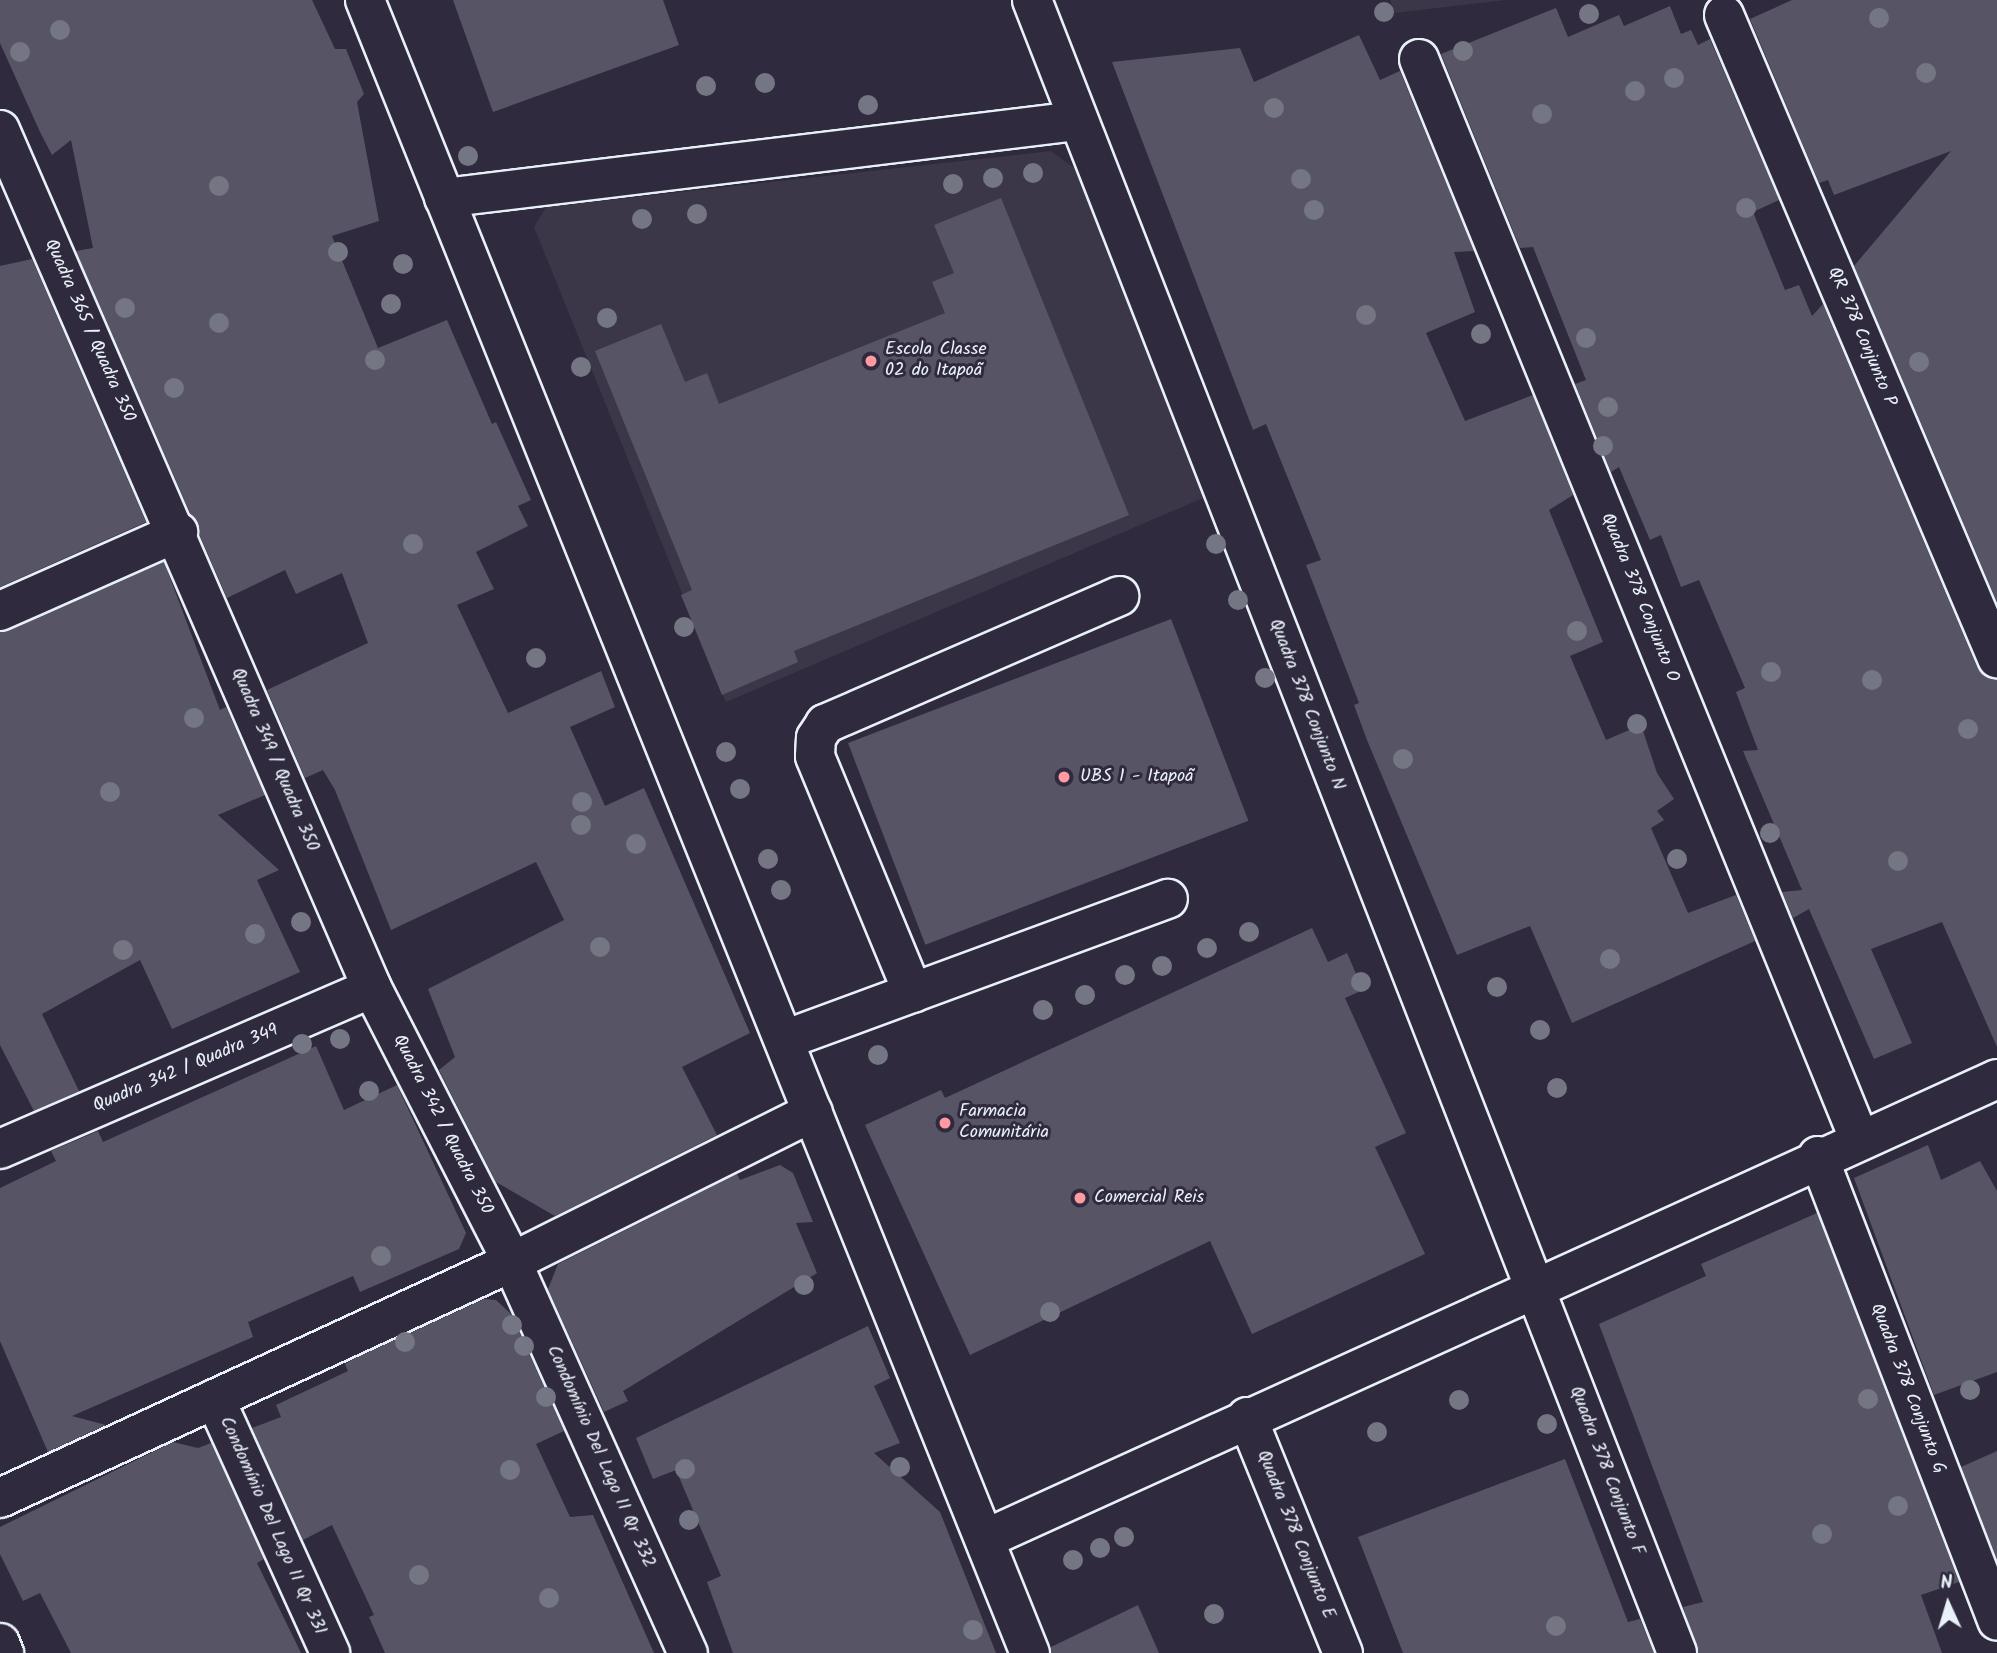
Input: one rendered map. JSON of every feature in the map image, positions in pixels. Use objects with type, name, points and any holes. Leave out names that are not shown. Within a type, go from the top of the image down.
[{"type":"street","points":[[365,0],[1030,1653]]},
{"type":"street","name":"Quadra 378 Conjunto N","points":[[1032,0],[1077,121],[1536,1290]]},
{"type":"street","name":"QR 378 Conjunto P","points":[[1724,15],[1997,658]]},
{"type":"street","name":"Quadra 378 Conjunto O","points":[[1419,59],[1858,1138]]},
{"type":"street","points":[[444,198],[1077,121]]},
{"type":"street","name":"Quadra 365 / Quadra 350","points":[[0,130],[178,532]]},
{"type":"street","points":[[0,611],[178,532]]},
{"type":"street","name":"Quadra 349 / Quadra 350","points":[[178,532],[372,988]]},
{"type":"street","points":[[914,993],[814,756],[816,738],[825,724],[1119,596]]},
{"type":"street","points":[[784,1040],[1168,899]]},
{"type":"street","name":"Quadra 342 / Quadra 349","points":[[0,1149],[372,988]]},
{"type":"street","name":"Quadra 342 / Quadra 350","points":[[372,988],[512,1262]]},
{"type":"street","points":[[985,1539],[1247,1418],[1536,1290],[1818,1156],[1997,1079]]},
{"type":"street","points":[[0,1499],[512,1262],[813,1112]]},
{"type":"street","name":"Quadra 378 Conjunto G","points":[[1818,1156],[1997,1620]]},
{"type":"street","name":"Condomínio Del Lago II Qr 332","points":[[512,1262],[688,1653]]},
{"type":"street","name":"Quadra 378 Conjunto F","points":[[1536,1290],[1676,1653]]},
{"type":"street","name":"Condomínio Del Lago II Qr 331","points":[[215,1399],[330,1653]]},
{"type":"street","name":"Quadra 378 Conjunto E","points":[[1247,1418],[1343,1653]]},
{"type":"street","points":[[0,1643],[4,1653]]},
{"type":"shaded area","points":[[1390,0],[1506,0],[1394,13]]},
{"type":"shaded area","name":"Escola Classe 02 do Itapoã","points":[[1051,151],[1074,168],[1210,495],[726,702],[534,227],[546,207]]},
{"type":"building","points":[[0,0],[312,0],[335,49],[346,49],[364,94],[357,102],[379,221],[332,236],[378,348],[447,320],[492,424],[496,422],[531,500],[518,506],[528,526],[476,552],[494,589],[457,605],[508,713],[601,671],[615,707],[570,727],[605,806],[644,788],[750,1033],[682,1067],[717,1135],[555,1216],[496,1182],[439,1070],[455,1057],[428,989],[564,920],[536,862],[391,930],[335,790],[323,770],[305,778],[267,690],[368,643],[342,573],[296,594],[285,570],[227,598],[76,251],[93,248],[71,140],[52,155],[0,43]]},
{"type":"building","points":[[453,0],[663,0],[679,45],[493,112]]},
{"type":"building","points":[[1792,0],[1997,0],[1997,602],[1854,266],[1951,151],[1834,195],[1828,180],[1819,183],[1750,19]]},
{"type":"building","points":[[1670,6],[1681,34],[1691,30],[1698,45],[1710,39],[1779,200],[1753,212],[1785,290],[1799,285],[1812,316],[1823,304],[1977,667],[1984,676],[1997,679],[1997,1047],[1942,922],[1871,949],[1912,1043],[1874,1059],[1809,909],[1793,918],[1782,892],[1802,890],[1743,751],[1758,750],[1736,692],[1745,688],[1699,580],[1681,587],[1661,535],[1650,540],[1619,467],[1611,472],[1575,384],[1586,380],[1533,247],[1520,248],[1441,54],[1556,8],[1568,37],[1619,15],[1624,26]]},
{"type":"building","points":[[1359,35],[1380,80],[1400,71],[1474,251],[1454,252],[1475,312],[1426,333],[1465,421],[1533,395],[1573,495],[1549,510],[1603,642],[1570,656],[1606,740],[1641,725],[1657,773],[1674,799],[1657,811],[1664,820],[1651,828],[1688,913],[1736,895],[1755,941],[1572,1023],[1530,926],[1457,955],[1354,705],[1359,703],[1306,565],[1321,560],[1266,424],[1253,430],[1112,62],[1240,48],[1254,82]]},
{"type":"building","points":[[1001,198],[1129,515],[794,651],[798,662],[722,695],[681,595],[692,590],[595,351],[661,324],[685,382],[707,373],[719,404],[945,313],[932,282],[954,273],[934,225]]},
{"type":"building","points":[[32,259],[146,522],[0,587],[0,266]]},
{"type":"building","points":[[164,562],[220,710],[226,707],[265,795],[218,815],[279,870],[257,880],[300,972],[172,1029],[140,960],[42,1014],[79,1091],[34,1111],[0,1045],[0,632]]},
{"type":"building","points":[[1171,619],[1248,821],[925,945],[848,743]]},
{"type":"building","points":[[1312,928],[1328,962],[1347,953],[1363,990],[1345,998],[1406,1133],[1375,1147],[1425,1254],[1252,1334],[1210,1241],[970,1355],[865,1125],[941,1090],[945,1098]]},
{"type":"building","points":[[316,1046],[344,1110],[397,1085],[466,1233],[459,1249],[360,1292],[353,1276],[248,1322],[253,1337],[72,1416],[106,1425],[48,1452],[0,1341],[0,1188],[56,1161],[51,1151],[98,1131],[103,1142]]},
{"type":"building","points":[[1928,1145],[1941,1180],[1980,1161],[1997,1191],[1997,1372],[1934,1395],[1854,1178]]},
{"type":"building","points":[[780,1165],[793,1173],[813,1222],[796,1223],[817,1273],[623,1391],[628,1401],[604,1412],[548,1289],[558,1264],[737,1174],[740,1180]]},
{"type":"building","points":[[1817,1213],[1959,1582],[1921,1595],[1942,1653],[1698,1653],[1683,1607],[1703,1602],[1599,1324],[1706,1276],[1701,1264]]},
{"type":"building","points":[[484,1299],[496,1300],[511,1314],[564,1431],[536,1444],[570,1517],[593,1515],[654,1653],[385,1653],[369,1617],[374,1615],[332,1525],[303,1540],[252,1428],[281,1417],[276,1405],[348,1371],[345,1364],[353,1359]]},
{"type":"building","points":[[868,1326],[890,1378],[874,1386],[900,1443],[874,1453],[940,1512],[996,1653],[733,1653],[707,1582],[721,1576],[676,1470],[653,1479],[636,1438]]},
{"type":"building","points":[[173,1442],[198,1448],[211,1443],[264,1559],[257,1563],[301,1653],[71,1653],[40,1593],[23,1601],[0,1554],[0,1527]]},
{"type":"building","points":[[1997,1451],[1997,1560],[1961,1467]]},
{"type":"building","points":[[1565,1459],[1628,1622],[1640,1619],[1654,1653],[1403,1653],[1358,1537]]},
{"type":"building","points":[[1138,1605],[1159,1653],[1051,1653],[1051,1647]]},
{"type":"place","name":"Escola Classe 02 do Itapoã","points":[[871,361]]},
{"type":"place","name":"UBS 1 - Itapoã","points":[[1064,777]]},
{"type":"place","name":"Farmacia Comunitária","points":[[945,1123]]},
{"type":"place","name":"Comercial Reis","points":[[1080,1198]]}]
